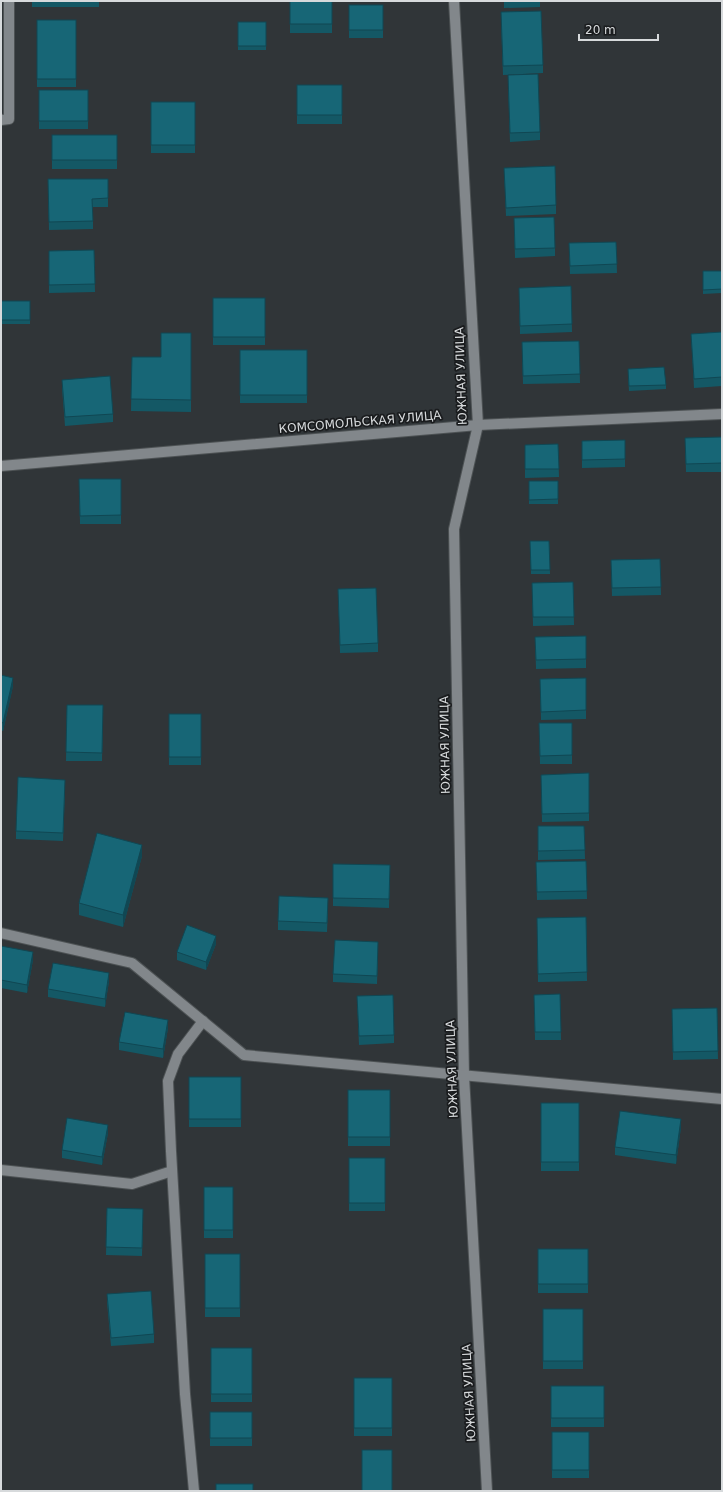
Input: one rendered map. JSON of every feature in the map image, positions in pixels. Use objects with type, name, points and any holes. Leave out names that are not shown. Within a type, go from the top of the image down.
[{"type":"street","points":[[1,120],[9,119],[9,1]]},
{"type":"street","name":"ЮЖНАЯ УЛИЦА","points":[[454,1],[478,425],[454,529],[464,1076],[487,1491]]},
{"type":"street","name":"КОМСОМОЛЬСКАЯ УЛИЦА","points":[[1,466],[478,425],[722,414]]},
{"type":"street","points":[[1,933],[132,963],[244,1055],[722,1099]]},
{"type":"street","points":[[194,1491],[185,1394],[168,1081],[178,1054],[203,1021]]},
{"type":"street","points":[[1,1170],[132,1184],[172,1171]]},
{"type":"building","points":[[290,1],[332,1],[332,24],[290,24]]},
{"type":"building","points":[[349,5],[383,5],[383,30],[349,30]]},
{"type":"building","points":[[541,11],[543,65],[503,66],[501,12]]},
{"type":"building","points":[[37,20],[76,20],[76,79],[37,79]]},
{"type":"building","points":[[238,22],[266,22],[266,46],[238,46]]},
{"type":"building","points":[[538,74],[540,132],[510,133],[508,75]]},
{"type":"building","points":[[297,85],[342,85],[342,115],[297,115]]},
{"type":"building","points":[[39,90],[88,90],[88,121],[39,121]]},
{"type":"building","points":[[151,102],[195,102],[195,145],[151,145]]},
{"type":"building","points":[[52,135],[117,135],[117,160],[52,160]]},
{"type":"building","points":[[555,166],[556,205],[506,208],[504,168]]},
{"type":"building","points":[[48,179],[108,179],[108,198],[92,199],[93,221],[49,222]]},
{"type":"building","points":[[554,217],[555,248],[515,249],[514,218]]},
{"type":"building","points":[[616,242],[617,264],[570,266],[569,243]]},
{"type":"building","points":[[94,250],[95,284],[49,285],[49,251]]},
{"type":"building","points":[[703,271],[722,271],[722,289],[703,290]]},
{"type":"building","points":[[571,286],[572,324],[520,326],[519,288]]},
{"type":"building","points":[[213,298],[265,298],[265,337],[213,337]]},
{"type":"building","points":[[1,301],[30,301],[30,320],[1,320]]},
{"type":"building","points":[[722,332],[722,377],[694,379],[691,334]]},
{"type":"building","points":[[161,333],[191,333],[191,400],[131,399],[132,357],[161,357]]},
{"type":"building","points":[[579,341],[580,374],[523,376],[522,342]]},
{"type":"building","points":[[240,350],[307,350],[307,395],[240,395]]},
{"type":"building","points":[[664,367],[666,385],[629,386],[628,369]]},
{"type":"building","points":[[110,376],[113,414],[65,417],[62,380]]},
{"type":"building","points":[[722,437],[722,463],[686,464],[685,438]]},
{"type":"building","points":[[625,440],[625,459],[582,460],[582,441]]},
{"type":"building","points":[[558,444],[559,469],[525,469],[525,445]]},
{"type":"building","points":[[79,479],[121,479],[121,515],[80,516]]},
{"type":"building","points":[[529,481],[558,481],[558,499],[529,500]]},
{"type":"building","points":[[530,541],[549,541],[550,570],[531,570]]},
{"type":"building","points":[[660,559],[661,587],[612,588],[611,560]]},
{"type":"building","points":[[573,582],[574,617],[533,617],[532,583]]},
{"type":"building","points":[[376,588],[378,643],[340,645],[338,589]]},
{"type":"building","points":[[586,636],[586,659],[536,660],[535,637]]},
{"type":"building","points":[[1,675],[13,678],[3,723],[1,722]]},
{"type":"building","points":[[586,678],[586,710],[541,712],[540,679]]},
{"type":"building","points":[[67,705],[103,705],[102,753],[66,752]]},
{"type":"building","points":[[169,714],[201,714],[201,757],[169,757]]},
{"type":"building","points":[[539,723],[572,723],[572,755],[540,756]]},
{"type":"building","points":[[589,773],[589,813],[542,814],[541,775]]},
{"type":"building","points":[[18,777],[65,780],[63,833],[16,831]]},
{"type":"building","points":[[538,826],[584,826],[585,850],[538,851]]},
{"type":"building","points":[[97,833],[142,845],[123,915],[79,903]]},
{"type":"building","points":[[586,861],[587,891],[537,892],[536,862]]},
{"type":"building","points":[[333,864],[390,865],[389,899],[333,898]]},
{"type":"building","points":[[279,896],[328,898],[327,923],[278,921]]},
{"type":"building","points":[[586,917],[587,972],[538,974],[537,918]]},
{"type":"building","points":[[187,925],[216,936],[206,962],[177,952]]},
{"type":"building","points":[[335,940],[378,942],[377,976],[333,974]]},
{"type":"building","points":[[1,946],[33,952],[27,985],[1,980]]},
{"type":"building","points":[[53,963],[109,973],[105,999],[48,989]]},
{"type":"building","points":[[560,994],[561,1032],[535,1032],[534,995]]},
{"type":"building","points":[[393,995],[394,1035],[359,1036],[357,996]]},
{"type":"building","points":[[717,1008],[718,1051],[673,1052],[672,1009]]},
{"type":"building","points":[[125,1012],[168,1020],[163,1049],[119,1042]]},
{"type":"building","points":[[189,1077],[241,1077],[241,1119],[189,1119]]},
{"type":"building","points":[[348,1090],[390,1090],[390,1137],[348,1137]]},
{"type":"building","points":[[541,1103],[579,1103],[579,1162],[541,1162]]},
{"type":"building","points":[[620,1111],[681,1119],[676,1155],[615,1147]]},
{"type":"building","points":[[67,1118],[108,1125],[102,1157],[62,1150]]},
{"type":"building","points":[[349,1158],[385,1158],[385,1203],[349,1203]]},
{"type":"building","points":[[204,1187],[233,1187],[233,1230],[204,1230]]},
{"type":"building","points":[[107,1208],[143,1209],[142,1248],[106,1247]]},
{"type":"building","points":[[538,1249],[588,1249],[588,1284],[538,1284]]},
{"type":"building","points":[[205,1254],[240,1254],[240,1308],[205,1308]]},
{"type":"building","points":[[151,1291],[154,1334],[111,1338],[107,1294]]},
{"type":"building","points":[[543,1309],[583,1309],[583,1361],[543,1361]]},
{"type":"building","points":[[211,1348],[252,1348],[252,1394],[211,1394]]},
{"type":"building","points":[[354,1378],[392,1378],[392,1428],[354,1428]]},
{"type":"building","points":[[551,1386],[604,1386],[604,1418],[551,1418]]},
{"type":"building","points":[[210,1412],[252,1412],[252,1438],[210,1438]]},
{"type":"building","points":[[552,1432],[589,1432],[589,1470],[552,1470]]},
{"type":"building","points":[[362,1450],[392,1450],[392,1491],[362,1491]]},
{"type":"building","points":[[216,1484],[253,1484],[253,1491],[216,1491]]}]
